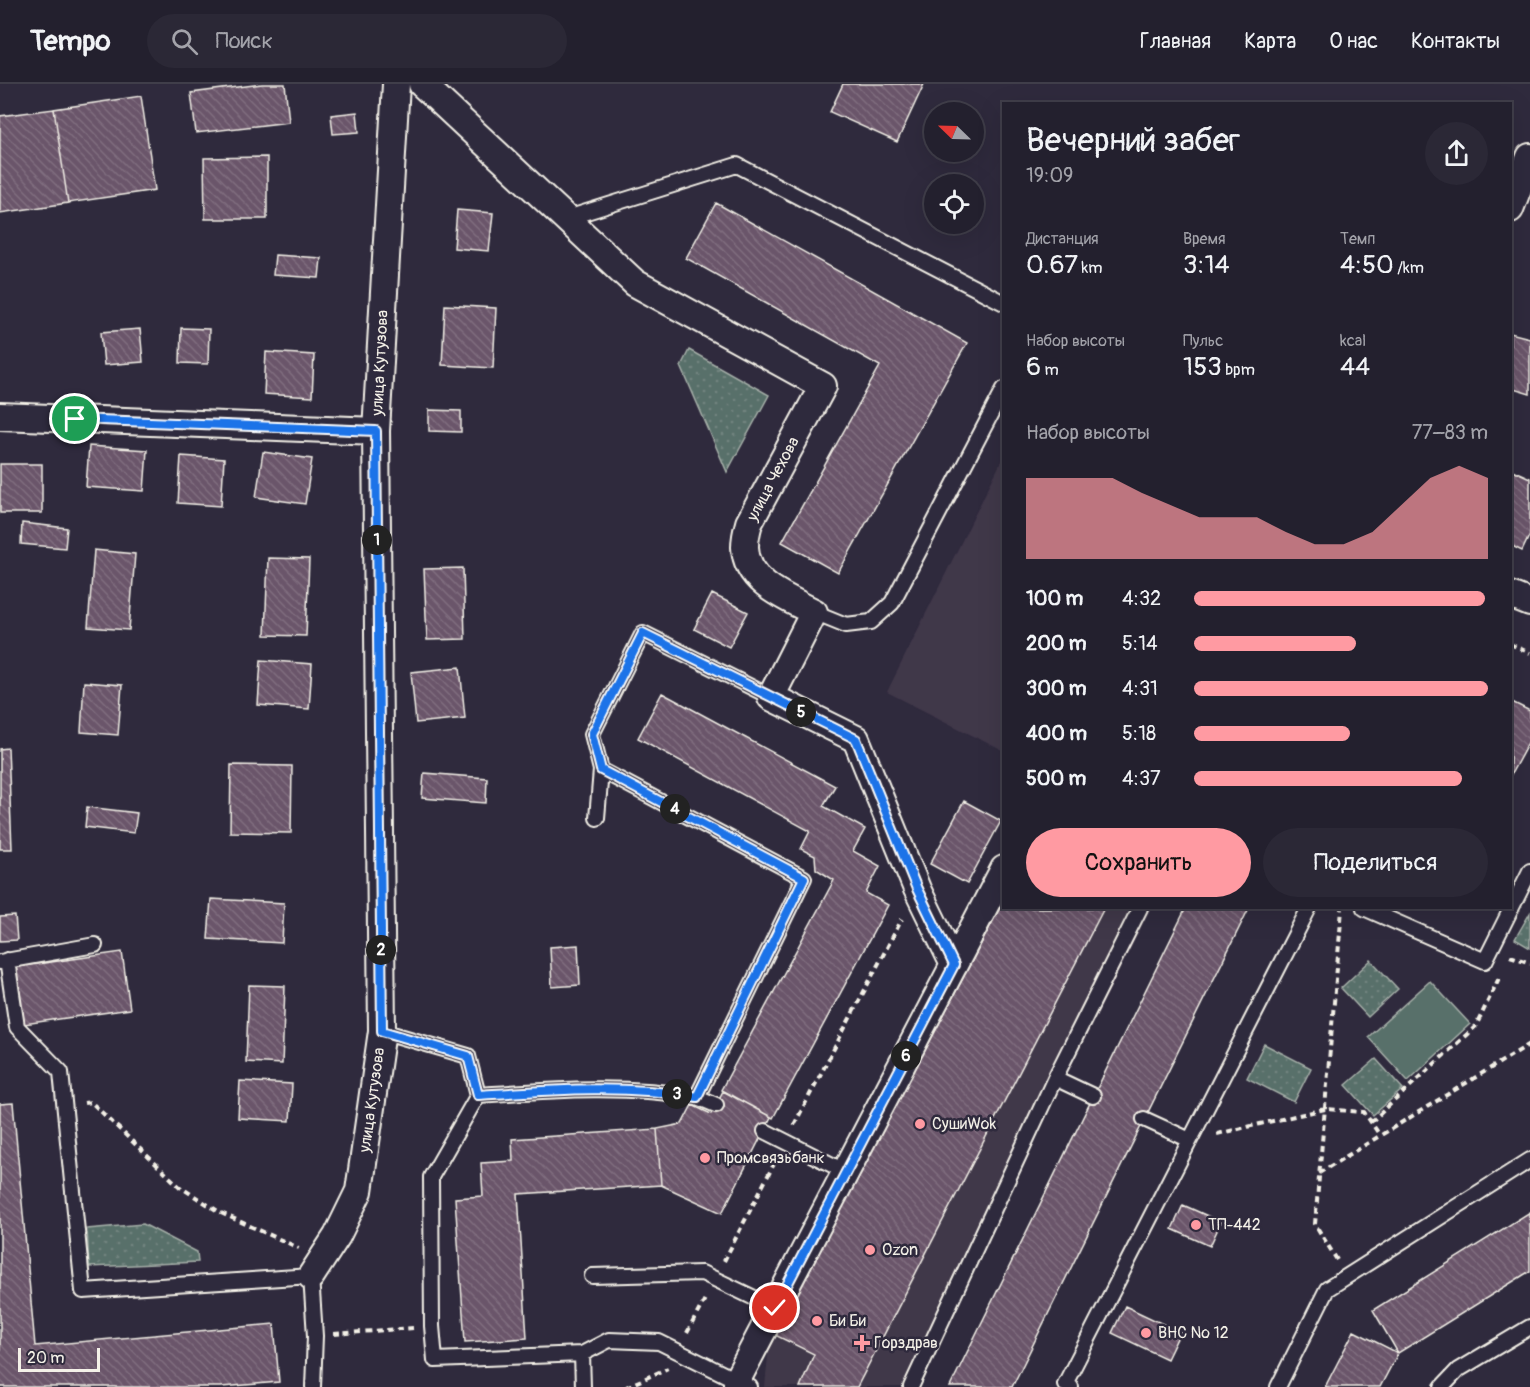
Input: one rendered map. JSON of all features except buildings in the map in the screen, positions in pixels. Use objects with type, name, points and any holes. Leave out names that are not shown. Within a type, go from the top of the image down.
[{"type":"street","name":"улица Кутузова","points":[[311,1276],[337,1236],[359,1191],[382,1031],[376,431],[396,84]]},
{"type":"street","name":"улица Чехова","points":[[422,84],[635,283],[823,386],[749,523],[745,548],[753,570],[768,589],[814,612]]},
{"type":"street","points":[[1512,204],[1530,157]]},
{"type":"street","points":[[0,416],[376,431]]},
{"type":"street","points":[[1512,596],[1530,603]]},
{"type":"street","points":[[814,612],[771,697],[856,739],[917,889],[954,965]]},
{"type":"street","points":[[736,1385],[1002,873]]},
{"type":"lane","points":[[564,219],[737,165],[1002,302]]},
{"type":"lane","points":[[814,612],[846,625],[871,622],[892,603],[1002,393]]},
{"type":"lane","points":[[597,818],[601,770],[592,734],[643,633],[771,697]]},
{"type":"lane","points":[[601,770],[804,878],[697,1097]]},
{"type":"lane","points":[[1512,907],[1530,871]]},
{"type":"lane","points":[[911,1387],[1055,1078],[1140,909]]},
{"type":"lane","points":[[1071,1387],[1065,1384],[1308,909]]},
{"type":"lane","points":[[1366,909],[1485,961],[1511,909]]},
{"type":"lane","points":[[95,945],[4,962],[17,1027],[61,1072],[83,1291],[311,1276],[315,1336],[313,1387]]},
{"type":"lane","points":[[382,1031],[468,1056],[478,1095],[431,1177],[432,1326],[435,1360],[582,1354],[609,1340],[659,1342],[736,1385]]},
{"type":"lane","points":[[1055,1078],[1093,1096]]},
{"type":"lane","points":[[478,1095],[560,1090],[648,1090],[697,1097],[716,1105]]},
{"type":"lane","points":[[1144,1119],[1190,1140]]},
{"type":"lane","points":[[765,1131],[846,1172]]},
{"type":"lane","points":[[1278,1387],[1327,1289],[1530,1160]]},
{"type":"lane","points":[[592,1276],[702,1273],[775,1308]]},
{"type":"lane","points":[[1442,1387],[1458,1370],[1530,1327]]},
{"type":"lane","points":[[582,1354],[583,1387]]},
{"type":"path","points":[[1512,645],[1530,653]]},
{"type":"path","points":[[1342,909],[1315,1224],[1347,1276]]},
{"type":"path","points":[[1506,965],[1511,955],[1530,963]]},
{"type":"path","points":[[1371,1122],[1476,1026],[1501,975]]},
{"type":"path","points":[[1319,1173],[1379,1134],[1530,1044]]},
{"type":"path","points":[[64,1104],[91,1102],[180,1187],[222,1213],[298,1245],[311,1276]]},
{"type":"path","points":[[1190,1140],[1325,1108],[1364,1112],[1379,1134]]},
{"type":"path","points":[[315,1336],[432,1326]]},
{"type":"path","points":[[626,1387],[668,1368]]},
{"type":"shaded area","points":[[1002,460],[1002,750],[887,692]]},
{"type":"shaded area","points":[[1002,892],[1002,909],[1150,909],[910,1387],[765,1387],[770,1335]]},
{"type":"green space","points":[[689,350],[769,395],[727,472],[681,366]]},
{"type":"green space","points":[[1530,913],[1530,948],[1515,939]]},
{"type":"green space","points":[[1371,960],[1398,989],[1368,1017],[1341,988]]},
{"type":"green space","points":[[1430,981],[1470,1024],[1408,1081],[1368,1037]]},
{"type":"green space","points":[[1264,1044],[1311,1068],[1294,1102],[1247,1078]]},
{"type":"green space","points":[[1376,1059],[1403,1089],[1373,1115],[1346,1085]]},
{"type":"green space","points":[[143,1224],[197,1252],[198,1262],[89,1267],[87,1229]]},
{"type":"place","name":"СушиWok","points":[[920,1124]]},
{"type":"place","name":"Промсвязьбанк","points":[[705,1158]]},
{"type":"place","name":"ТП-442","points":[[1196,1225]]},
{"type":"place","name":"Ozon","points":[[870,1250]]},
{"type":"place","name":"Би Би","points":[[817,1321]]},
{"type":"place","name":"ВНС № 12","points":[[1146,1333]]},
{"type":"place","name":"Горздрав","points":[[862,1343]]},
{"type":"route","points":[[75,419],[376,431],[382,1031],[468,1056],[478,1095],[560,1090],[659,1090],[697,1097],[804,878],[601,770],[592,734],[643,633],[856,739],[917,889],[954,965],[775,1308]]}]
